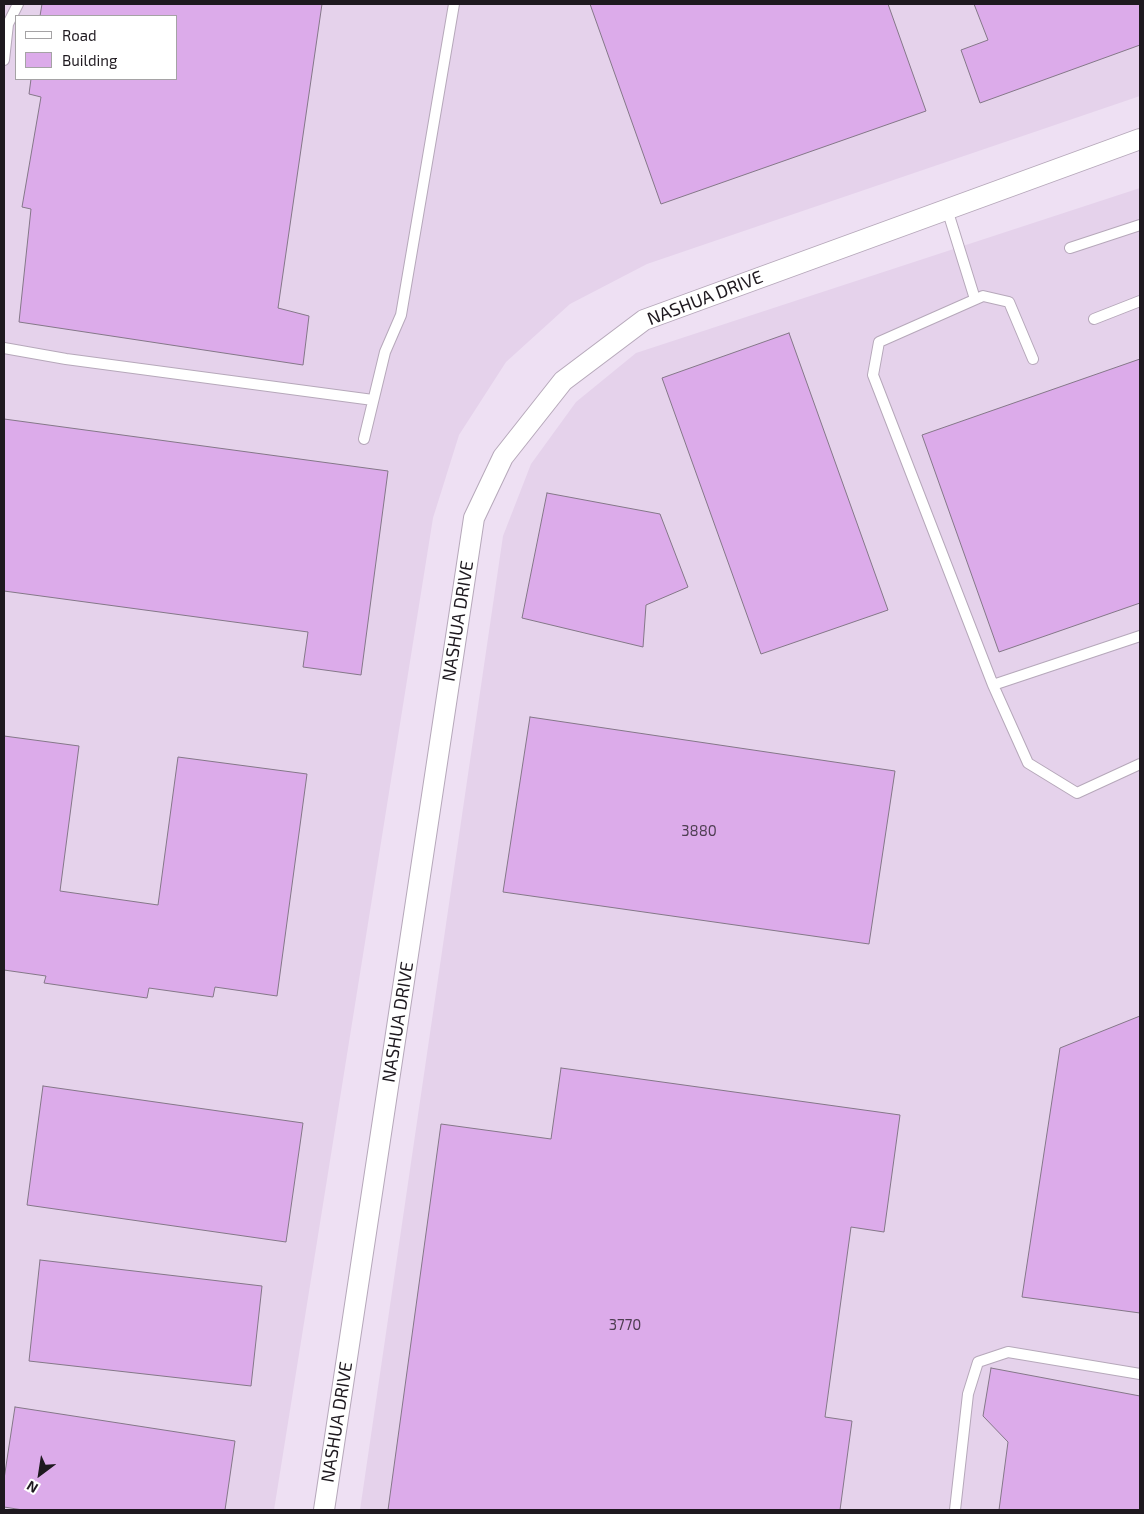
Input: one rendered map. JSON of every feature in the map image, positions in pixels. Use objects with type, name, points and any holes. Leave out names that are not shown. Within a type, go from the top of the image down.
[{"type":"street","name":"NASHUA DRIVE","points":[[324,1510],[474,518],[503,457],[563,380],[644,320],[1140,139]]},
{"type":"lane","points":[[4,60],[8,24],[18,4]]},
{"type":"lane","points":[[364,439],[385,352],[401,315],[454,4]]},
{"type":"lane","points":[[947,209],[975,299]]},
{"type":"lane","points":[[1070,248],[1140,225]]},
{"type":"lane","points":[[1033,360],[1009,302],[983,296],[880,342],[873,375],[993,685],[1028,763],[1077,793],[1140,764]]},
{"type":"lane","points":[[1094,319],[1140,301]]},
{"type":"lane","points":[[4,348],[66,359],[373,400]]},
{"type":"lane","points":[[993,685],[1140,636]]},
{"type":"lane","points":[[955,1510],[968,1394],[978,1362],[1008,1352],[1140,1374]]},
{"type":"shaded area","points":[[4,4],[1140,4],[1140,96],[647,264],[570,304],[506,362],[459,435],[433,518],[274,1510],[4,1510]]},
{"type":"shaded area","points":[[1140,188],[1140,1510],[360,1510],[503,536],[531,464],[576,402],[636,353]]},
{"type":"building","points":[[42,4],[322,4],[278,308],[309,316],[303,365],[19,322],[31,209],[22,207],[41,97],[29,94],[31,80],[178,80],[178,15],[40,15]]},
{"type":"building","points":[[590,4],[888,4],[926,111],[661,204]]},
{"type":"building","points":[[974,4],[1140,4],[1140,45],[980,103],[961,50],[988,40]]},
{"type":"building","points":[[789,333],[888,610],[761,654],[662,378]]},
{"type":"building","points":[[1140,359],[1140,603],[999,652],[922,435]]},
{"type":"building","points":[[4,419],[388,471],[361,675],[303,667],[308,632],[4,591]]},
{"type":"building","points":[[547,493],[660,514],[688,587],[646,605],[643,647],[522,618]]},
{"type":"building","points":[[530,717],[895,771],[869,944],[503,892]]},
{"type":"building","points":[[4,736],[79,746],[60,891],[158,905],[178,757],[307,774],[277,996],[215,987],[213,997],[149,988],[147,998],[44,983],[46,976],[4,970]]},
{"type":"building","points":[[1140,1016],[1140,1313],[1022,1297],[1060,1048]]},
{"type":"building","points":[[561,1068],[900,1115],[884,1232],[851,1227],[825,1417],[852,1421],[840,1510],[388,1510],[441,1124],[551,1139]]},
{"type":"building","points":[[43,1086],[303,1123],[286,1242],[27,1205]]},
{"type":"building","points":[[40,1260],[262,1286],[251,1386],[29,1361]]},
{"type":"building","points":[[991,1368],[1140,1396],[1140,1510],[999,1510],[1008,1442],[983,1416]]},
{"type":"building","points":[[15,1407],[235,1441],[225,1510],[23,1510],[4,1507],[4,1479]]}]
